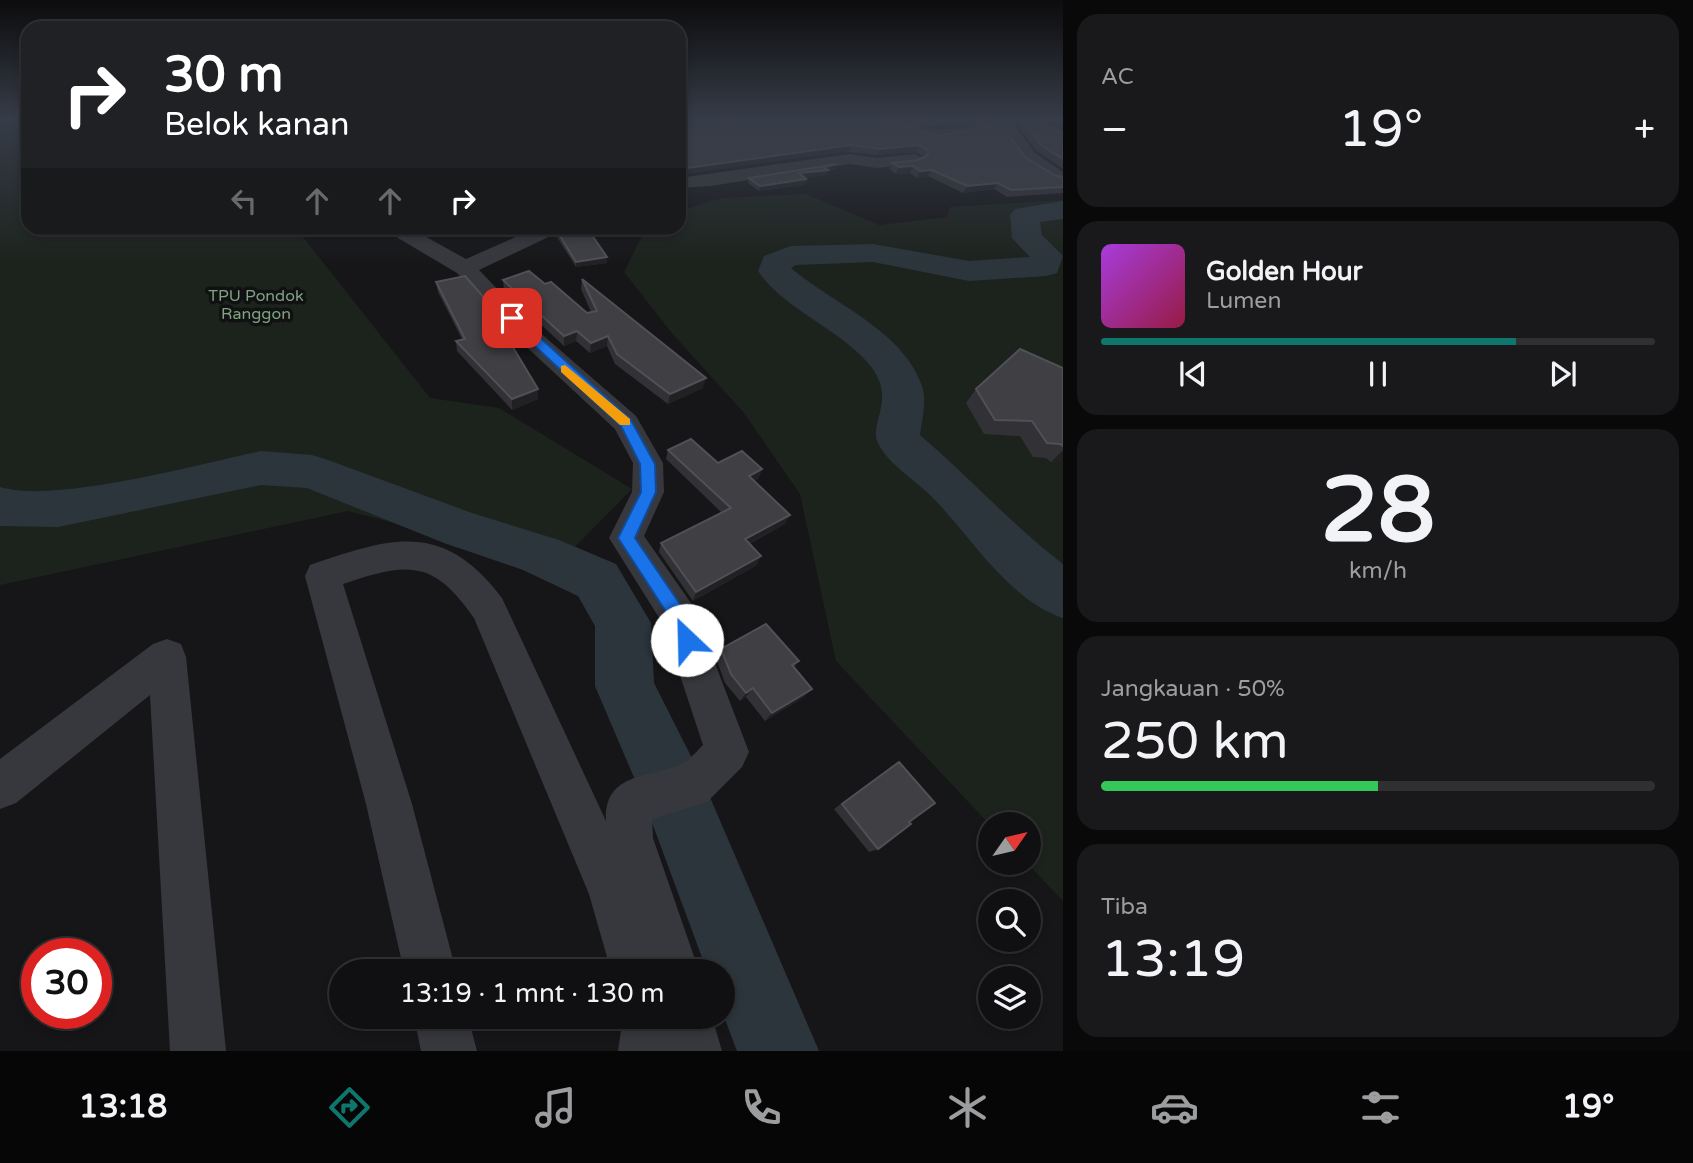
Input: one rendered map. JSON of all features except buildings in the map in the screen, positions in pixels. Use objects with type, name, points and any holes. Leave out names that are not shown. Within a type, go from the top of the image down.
[{"type":"street","points":[[686,180],[711,181],[799,167]]},
{"type":"street","points":[[1044,167],[1059,177]]},
{"type":"street","points":[[407,235],[465,268],[528,335],[626,423],[648,464],[648,492],[626,538],[680,618],[727,752],[669,790],[628,808],[630,838],[669,959]]},
{"type":"street","points":[[465,268],[537,235]]},
{"type":"street","points":[[427,959],[389,804],[323,576],[388,555],[415,555],[440,560],[475,585],[489,609],[614,894],[633,959]]},
{"type":"street","points":[[0,787],[167,657],[198,1051]]},
{"type":"street","points":[[444,1029],[449,1051]]},
{"type":"street","points":[[646,1051],[649,1029]]},
{"type":"street","points":[[688,1029],[694,1051]]},
{"type":"green space","name":"TPU Pondok Ranggon","points":[[0,167],[21,167],[21,235],[302,235],[430,398],[499,408],[632,489],[557,565],[348,511],[0,585]]},
{"type":"green space","points":[[806,194],[879,225],[947,217],[950,207],[1063,200],[1063,901],[1038,875],[1041,875],[1041,812],[978,812],[836,661],[800,494],[744,413],[671,332],[624,272],[642,235],[686,235],[686,209],[722,198]]},
{"type":"waterway","points":[[1063,210],[1025,215],[1027,238],[1048,257],[1046,266],[969,271],[873,253],[791,256],[775,263],[774,271],[881,353],[894,369],[902,386],[903,405],[898,440],[949,486],[1008,550],[1063,595]]},
{"type":"waterway","points":[[0,505],[4,509],[58,509],[153,492],[261,468],[312,472],[461,529],[541,555],[597,580],[623,623],[625,686],[676,798],[778,1051]]},
{"type":"slow traffic","points":[[565,369],[625,422]]},
{"type":"route","points":[[512,318],[626,423],[648,464],[648,492],[626,538],[680,618],[687,640]]}]
